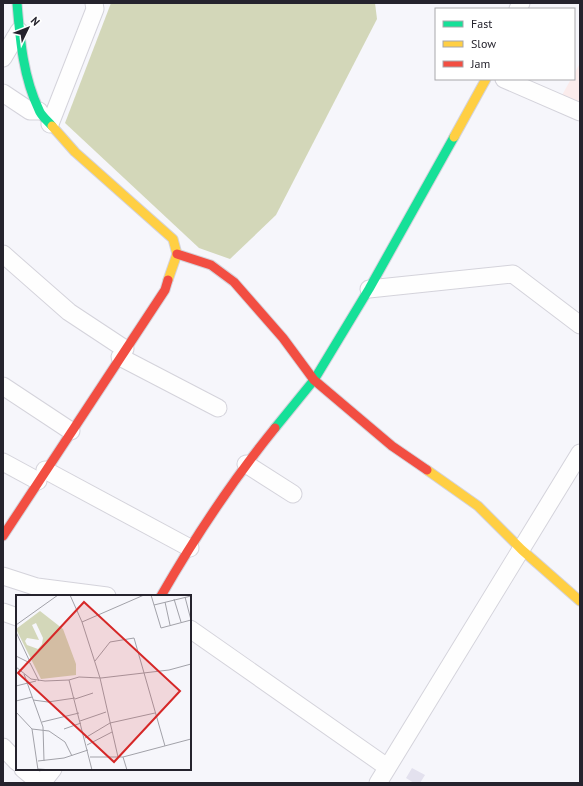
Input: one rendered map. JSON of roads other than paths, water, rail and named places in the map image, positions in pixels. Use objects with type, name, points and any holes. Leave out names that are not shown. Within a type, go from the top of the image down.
[{"type":"street","points":[[3,536],[41,475],[165,290],[177,254],[173,238],[75,152],[44,118],[27,76],[19,30],[17,3]]},
{"type":"street","points":[[44,118],[96,5]]},
{"type":"street","points":[[3,58],[19,30]]},
{"type":"street","points":[[162,595],[190,548],[246,464],[314,380],[368,289],[485,80]]},
{"type":"street","points":[[506,80],[580,112]]},
{"type":"street","points":[[3,93],[30,111],[44,118]]},
{"type":"street","points":[[3,254],[68,312],[123,353],[218,408]]},
{"type":"street","points":[[177,254],[211,266],[234,282],[284,338],[297,359],[314,380],[392,446],[478,506],[522,550],[580,601]]},
{"type":"street","points":[[368,289],[513,274],[580,325]]},
{"type":"street","points":[[3,386],[71,431]]},
{"type":"street","points":[[378,783],[580,453]]},
{"type":"street","points":[[3,462],[41,475],[190,548]]},
{"type":"street","points":[[246,464],[293,494]]},
{"type":"street","points":[[3,576],[38,587],[99,595]]},
{"type":"street","points":[[3,612],[16,617]]},
{"type":"street","points":[[191,629],[387,767]]},
{"type":"street","points":[[3,747],[16,761]]},
{"type":"street","points":[[24,770],[41,783],[52,770]]}]
